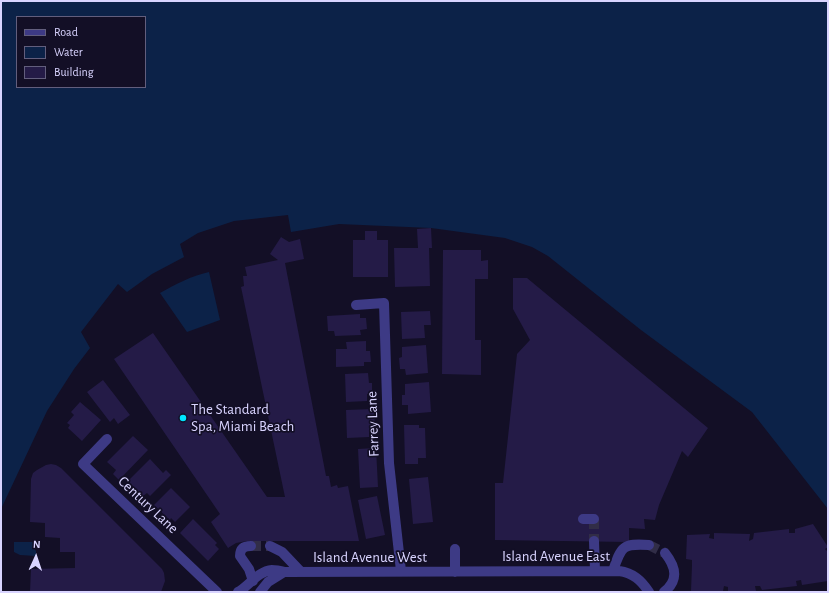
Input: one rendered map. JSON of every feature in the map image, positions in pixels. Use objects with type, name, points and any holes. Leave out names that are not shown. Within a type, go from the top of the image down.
[{"type":"street","name":"Farrey Lane","points":[[356,305],[384,303],[389,463],[401,571]]},
{"type":"street","name":"Century Lane","points":[[107,439],[83,464],[217,592]]},
{"type":"street","points":[[583,519],[594,519]]},
{"type":"street","points":[[594,541],[596,571]]},
{"type":"street","points":[[613,571],[621,549],[629,545],[649,545]]},
{"type":"street","points":[[251,546],[243,547],[240,556],[249,568],[253,581]]},
{"type":"street","points":[[270,546],[282,552],[301,572]]},
{"type":"street","points":[[455,549],[455,572]]},
{"type":"street","points":[[664,592],[674,580],[675,568],[665,553]]},
{"type":"street","name":"Island Avenue West","points":[[238,592],[262,574],[272,570],[285,572],[455,572]]},
{"type":"street","points":[[260,592],[268,582],[285,572]]},
{"type":"street","name":"Island Avenue East","points":[[455,572],[625,572],[637,578],[649,592]]},
{"type":"water","points":[[1,1],[828,1],[828,509],[752,412],[641,330],[548,256],[532,247],[505,238],[431,228],[339,224],[291,232],[288,215],[234,221],[198,233],[180,244],[184,257],[152,274],[127,292],[118,284],[81,332],[90,348],[74,369],[47,411],[1,509]]},
{"type":"water","points":[[209,272],[220,320],[187,332],[160,293],[178,283]]},
{"type":"water","points":[[14,542],[33,542],[36,556],[20,555],[14,552]]},
{"type":"building","points":[[431,228],[432,248],[429,248],[430,286],[395,287],[394,248],[418,248],[417,229]]},
{"type":"building","points":[[365,231],[377,231],[377,240],[388,240],[388,277],[353,277],[353,240],[365,240]]},
{"type":"building","name":"The Standard Spa, Miami Beach","points":[[281,237],[289,242],[300,239],[304,259],[285,263],[326,476],[329,476],[331,487],[337,485],[338,488],[348,486],[359,541],[247,541],[236,543],[228,548],[211,522],[220,514],[114,359],[153,333],[267,497],[285,497],[241,287],[244,286],[243,276],[247,276],[245,267],[278,260],[270,254]]},
{"type":"building","points":[[443,250],[481,250],[481,261],[488,260],[488,279],[475,279],[475,340],[481,340],[481,375],[442,374]]},
{"type":"building","points":[[513,278],[527,278],[708,428],[688,457],[682,451],[659,505],[655,520],[644,519],[645,529],[629,528],[629,542],[495,540],[495,483],[503,483],[517,354],[530,340],[513,309]]},
{"type":"building","points":[[430,311],[431,325],[424,325],[425,338],[402,339],[401,312]]},
{"type":"building","points":[[360,314],[360,318],[366,318],[367,329],[360,330],[361,335],[335,336],[334,331],[328,331],[327,316]]},
{"type":"building","points":[[366,341],[366,351],[370,351],[371,362],[364,362],[364,366],[336,367],[336,349],[347,349],[346,342]]},
{"type":"building","points":[[426,345],[428,373],[406,375],[405,369],[400,369],[399,358],[402,357],[402,347]]},
{"type":"building","points":[[368,373],[369,383],[372,383],[372,394],[367,394],[367,401],[346,402],[345,374]]},
{"type":"building","points":[[103,380],[130,415],[118,424],[114,418],[110,422],[87,392]]},
{"type":"building","points":[[429,382],[431,412],[408,414],[408,405],[402,405],[402,395],[405,395],[405,384]]},
{"type":"building","points":[[80,402],[101,420],[82,441],[68,428],[70,425],[67,423],[74,415],[71,412]]},
{"type":"building","points":[[374,409],[375,429],[369,429],[369,437],[347,438],[346,410]]},
{"type":"building","points":[[404,425],[419,425],[419,428],[425,428],[426,458],[418,458],[418,464],[405,464]]},
{"type":"building","points":[[133,436],[148,450],[119,480],[113,474],[116,470],[107,462]]},
{"type":"building","points":[[376,448],[378,487],[360,488],[358,449]]},
{"type":"building","points":[[150,459],[163,473],[166,470],[171,475],[150,496],[147,493],[143,496],[128,481]]},
{"type":"building","points":[[51,464],[61,468],[162,569],[165,581],[161,592],[30,592],[31,569],[75,568],[75,552],[60,552],[60,538],[45,537],[45,523],[30,522],[31,479],[33,473],[46,465]]},
{"type":"building","points":[[428,477],[433,522],[413,524],[409,479]]},
{"type":"building","points":[[171,488],[190,507],[175,522],[171,518],[170,520],[154,505]]},
{"type":"building","points":[[377,496],[385,535],[366,539],[358,500]]},
{"type":"building","points":[[193,519],[217,543],[215,545],[219,549],[208,561],[180,533]]},
{"type":"building","points":[[813,524],[828,547],[825,549],[828,552],[828,581],[802,585],[801,580],[796,581],[797,586],[762,590],[760,586],[755,586],[756,591],[728,592],[728,587],[724,586],[723,591],[691,591],[692,560],[686,559],[687,535],[710,534],[709,538],[714,539],[714,533],[750,534],[749,541],[753,539],[754,533],[789,529],[789,533],[795,533],[795,529]]},
{"type":"tunnel","points":[[594,519],[594,541]]},
{"type":"tunnel","points":[[649,545],[665,553]]},
{"type":"tunnel","points":[[251,546],[270,546]]},
{"type":"place","name":"The Standard Spa, Miami Beach","points":[[183,418]]}]
